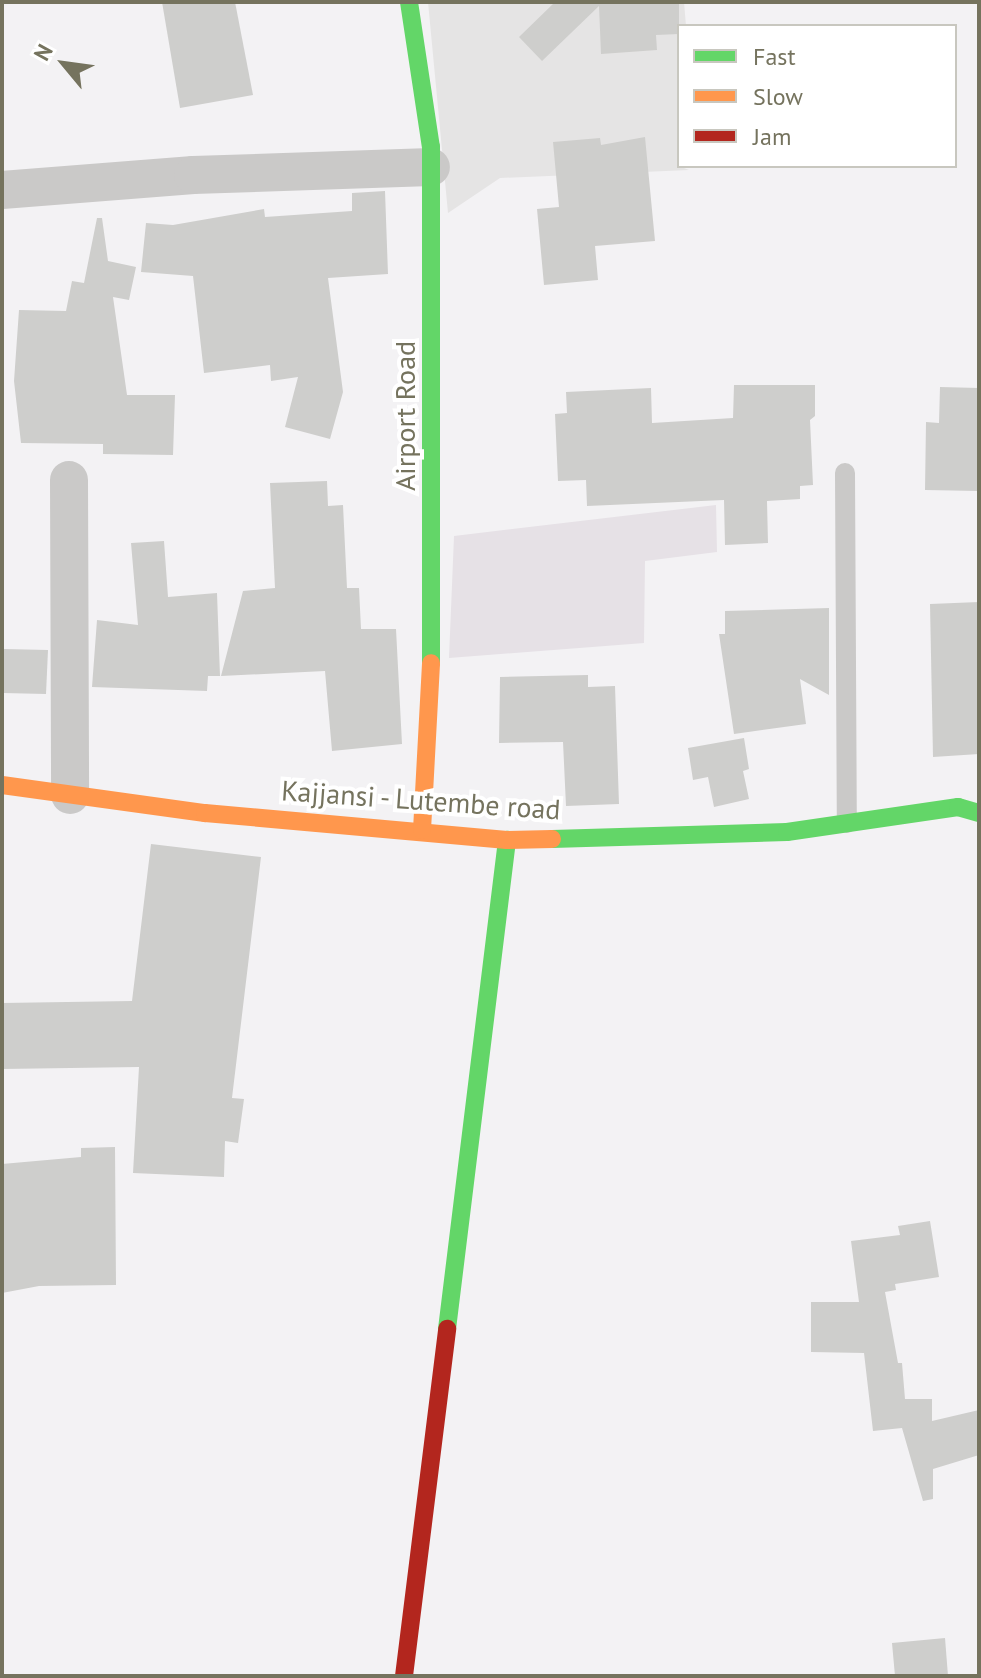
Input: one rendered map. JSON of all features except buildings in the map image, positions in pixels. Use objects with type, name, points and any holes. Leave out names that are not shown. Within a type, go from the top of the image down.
[{"type":"street","name":"Airport Road","points":[[409,2],[431,167],[435,593],[422,830]]},
{"type":"street","points":[[2,190],[193,175],[431,167]]},
{"type":"street","points":[[69,480],[70,795]]},
{"type":"street","name":"Kajjansi - Lutembe road","points":[[2,785],[205,813],[507,840],[787,832],[958,807],[979,813]]},
{"type":"street","points":[[404,1676],[507,840]]},
{"type":"lane","points":[[845,473],[847,823]]},
{"type":"shaded area","points":[[428,2],[684,2],[686,24],[677,24],[677,168],[689,170],[500,178],[448,213]]},
{"type":"shaded area","points":[[716,505],[717,552],[645,561],[644,643],[449,658],[454,536]]},
{"type":"traffic: fast","points":[[409,2],[431,147],[431,663]]},
{"type":"traffic: fast","points":[[552,839],[787,832],[958,807],[979,813]]},
{"type":"traffic: fast","points":[[447,1329],[507,840]]},
{"type":"traffic: slow","points":[[422,830],[431,663]]},
{"type":"traffic: slow","points":[[2,785],[205,813],[507,840],[552,839]]},
{"type":"traffic: jam","points":[[404,1676],[447,1329]]}]
